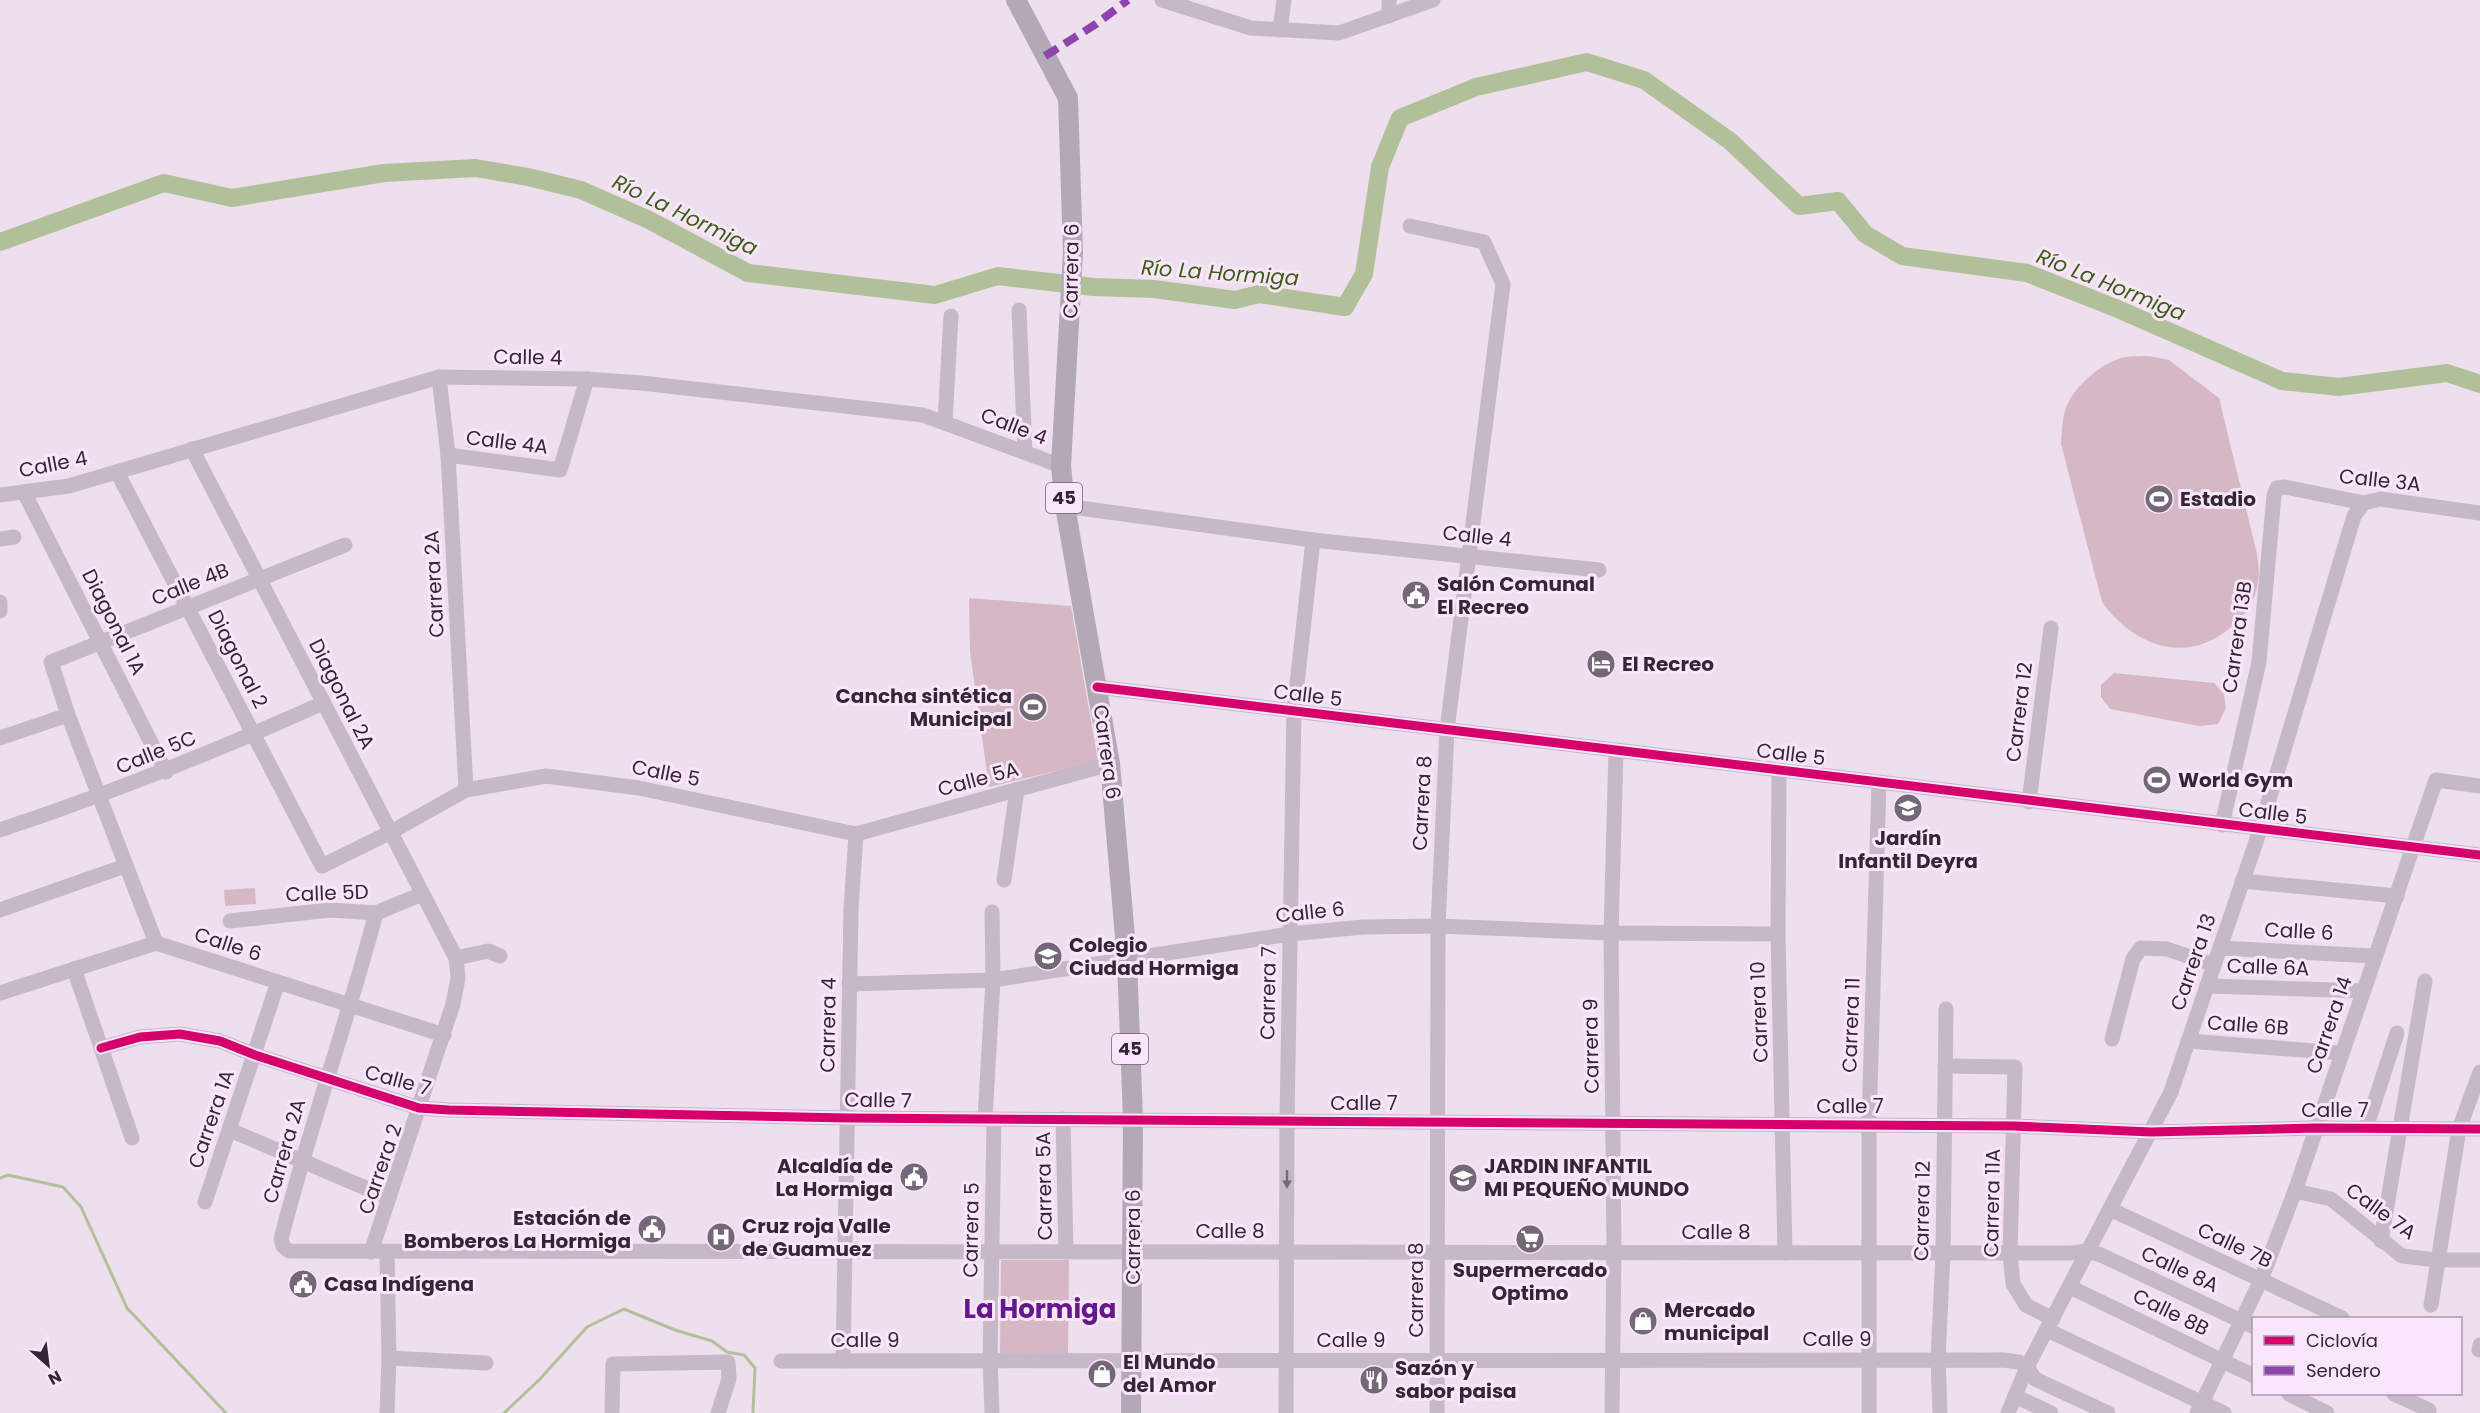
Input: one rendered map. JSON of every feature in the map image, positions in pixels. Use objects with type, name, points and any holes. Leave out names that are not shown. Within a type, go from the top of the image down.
[{"type":"main road","name":"Carrera 6","points":[[1016,0],[1068,98],[1073,253],[1061,466],[1065,506],[1110,764],[1127,960],[1133,1119],[1131,1413]]},
{"type":"street","points":[[1162,0],[1236,24],[1280,30],[1339,33],[1432,0]]},
{"type":"street","points":[[1280,30],[1284,0]]},
{"type":"street","points":[[1389,0],[1389,16]]},
{"type":"street","name":"Carrera 8","points":[[1410,226],[1484,242],[1503,284],[1447,730],[1438,926],[1437,1413]]},
{"type":"street","points":[[1019,310],[1025,452]]},
{"type":"street","points":[[945,422],[951,316]]},
{"type":"street","name":"Calle 4","points":[[0,495],[69,486],[439,377],[586,379],[641,383],[922,415],[1061,466]]},
{"type":"street","name":"Carrera 2A","points":[[439,377],[448,455],[466,790]]},
{"type":"street","name":"Calle 4A","points":[[448,455],[560,470],[586,379]]},
{"type":"street","name":"Diagonal 2A","points":[[192,449],[456,958]]},
{"type":"street","name":"Diagonal 2","points":[[117,472],[322,866],[391,832]]},
{"type":"street","name":"Calle 3A","points":[[2277,488],[2285,487],[2364,503],[2380,499],[2480,513]]},
{"type":"street","name":"Carrera 13B","points":[[2222,825],[2259,662],[2274,496],[2277,488]]},
{"type":"street","name":"Diagonal 1A","points":[[24,492],[166,772]]},
{"type":"street","name":"Carrera 13","points":[[2008,1413],[2027,1367],[2171,1092],[2260,830],[2354,516],[2364,503]]},
{"type":"street","name":"Calle 4","points":[[1065,506],[1313,540],[1599,570]]},
{"type":"street","name":"Carrera 7","points":[[1287,1413],[1287,1120],[1294,711],[1313,540]]},
{"type":"street","name":"Calle 4B","points":[[68,716],[51,662],[345,544]]},
{"type":"street","name":"Carrera 12","points":[[2029,802],[2051,628]]},
{"type":"street","name":"Calle 5","points":[[1097,687],[2413,849],[2480,855]]},
{"type":"street","name":"Calle 5C","points":[[0,830],[100,797],[166,772],[323,703]]},
{"type":"street","points":[[0,738],[68,716],[156,943],[0,992]]},
{"type":"street","name":"Carrera 9","points":[[1612,1413],[1614,1252],[1611,933],[1616,751]]},
{"type":"street","name":"Calle 5A","points":[[856,834],[1110,764]]},
{"type":"street","name":"Carrera 10","points":[[1779,771],[1778,934],[1785,1253]]},
{"type":"street","name":"Calle 5","points":[[466,790],[546,776],[639,788],[856,834]]},
{"type":"street","name":"Carrera 14","points":[[2199,1408],[2222,1360],[2247,1324],[2260,1280],[2295,1191],[2340,1053],[2436,780],[2480,786]]},
{"type":"street","name":"Carrera 11","points":[[1869,1413],[1869,1125],[1879,783]]},
{"type":"street","points":[[391,832],[466,790]]},
{"type":"street","points":[[1004,880],[1017,790]]},
{"type":"street","name":"Carrera 4","points":[[843,1361],[849,984],[856,834]]},
{"type":"street","points":[[0,910],[125,866]]},
{"type":"street","points":[[2242,881],[2397,896]]},
{"type":"street","name":"Calle 5D","points":[[230,921],[330,910],[376,913],[422,894]]},
{"type":"street","name":"Carrera 5","points":[[992,912],[993,980],[989,1119],[992,1413]]},
{"type":"street","name":"Carrera 2A","points":[[376,913],[352,1005],[301,1161],[281,1239],[283,1246],[289,1251],[379,1252]]},
{"type":"street","name":"Calle 6","points":[[849,984],[993,980],[1290,934],[1363,927],[1438,926],[1611,933],[1778,934]]},
{"type":"street","name":"Calle 6","points":[[156,943],[444,1035]]},
{"type":"street","points":[[2112,1039],[2133,959],[2141,948],[2167,949],[2214,966]]},
{"type":"street","name":"Calle 6","points":[[2220,948],[2375,956]]},
{"type":"street","points":[[456,958],[488,951],[500,956]]},
{"type":"street","name":"Carrera 2","points":[[387,1413],[389,1358],[379,1252],[389,1198],[444,1035],[458,978],[456,958]]},
{"type":"street","points":[[74,969],[132,1138]]},
{"type":"street","points":[[2381,1241],[2425,981]]},
{"type":"street","name":"Carrera 1A","points":[[206,1202],[278,982]]},
{"type":"street","name":"Calle 6A","points":[[2207,986],[2363,991]]},
{"type":"street","name":"Carrera 12","points":[[1940,1413],[1938,1360],[1946,1009]]},
{"type":"street","points":[[2366,1128],[2397,1033]]},
{"type":"street","points":[[101,1048],[140,1037],[180,1034],[220,1041],[255,1055]]},
{"type":"street","name":"Calle 6B","points":[[2188,1041],[2340,1053]]},
{"type":"street","name":"Calle 7","points":[[255,1055],[419,1108],[848,1118],[1943,1125],[2151,1132],[2315,1128],[2480,1129]]},
{"type":"street","name":"Carrera 11A","points":[[1945,1066],[2015,1067],[2010,1253],[2013,1284],[2026,1305],[2050,1324]]},
{"type":"street","points":[[2431,1305],[2459,1129],[2480,1072]]},
{"type":"street","name":"Carrera 5A","points":[[1063,1119],[1066,1252]]},
{"type":"street","points":[[230,1130],[389,1198]]},
{"type":"street","name":"Calle 7A","points":[[2295,1191],[2331,1199],[2402,1256],[2437,1260],[2480,1260]]},
{"type":"street","name":"Calle 7B","points":[[2110,1209],[2340,1317]]},
{"type":"street","name":"Calle 8","points":[[379,1252],[2010,1253],[2088,1251]]},
{"type":"street","name":"Calle 8A","points":[[2088,1251],[2247,1324]]},
{"type":"street","name":"Calle 8B","points":[[2070,1287],[2252,1375]]},
{"type":"street","points":[[2050,1324],[2199,1408],[2224,1413]]},
{"type":"street","points":[[389,1358],[486,1363]]},
{"type":"street","name":"Calle 9","points":[[781,1362],[2003,1360],[2019,1362],[2027,1367]]},
{"type":"street","points":[[612,1413],[613,1364],[728,1362],[729,1379],[718,1413]]},
{"type":"street","points":[[2027,1367],[2035,1379],[2108,1413]]},
{"type":"street","points":[[2291,1395],[2327,1413]]},
{"type":"street","points":[[2396,1395],[2429,1410]]},
{"type":"street","points":[[2015,1396],[2051,1413]]},
{"type":"shaded area","name":"Estadio","points":[[2149,356],[2169,360],[2219,398],[2257,554],[2259,579],[2248,608],[2230,628],[2213,640],[2195,646],[2178,648],[2144,639],[2129,630],[2102,602],[2061,444],[2066,408],[2072,395],[2092,374],[2108,363],[2125,357]]},
{"type":"shaded area","name":"Cancha sintética Municipal","points":[[969,598],[1071,606],[1098,761],[989,787],[970,652]]},
{"type":"shaded area","points":[[2114,673],[2214,683],[2224,694],[2226,708],[2218,724],[2199,726],[2110,709],[2101,697],[2101,685]]},
{"type":"shaded area","points":[[255,888],[256,904],[225,906],[224,890]]},
{"type":"shaded area","points":[[1001,1260],[1069,1260],[1068,1354],[1000,1354]]},
{"type":"waterway","name":"Río La Hormiga","points":[[0,242],[164,183],[232,198],[384,173],[475,168],[528,177],[581,190],[649,220],[748,273],[935,295],[998,276],[1093,287],[1154,289],[1235,300],[1259,294],[1345,307],[1364,274],[1380,167],[1400,118],[1476,87],[1587,62],[1644,80],[1730,141],[1799,206],[1838,201],[1865,234],[1902,256],[2027,273],[2118,309],[2282,381],[2339,387],[2447,373],[2480,384]]},
{"type":"waterway","points":[[0,1178],[8,1175],[63,1187],[81,1207],[127,1308],[226,1413]]},
{"type":"waterway","points":[[504,1413],[540,1379],[587,1327],[624,1309],[675,1330],[712,1341],[727,1352],[744,1355],[755,1368],[753,1413]]},
{"type":"marked path","points":[[1045,56],[1096,24],[1128,0]]},
{"type":"cycle path","points":[[1097,687],[2480,855]]},
{"type":"cycle path","points":[[101,1048],[140,1037],[180,1034],[220,1041],[255,1055],[419,1108],[449,1110],[848,1118],[2014,1126],[2151,1132],[2315,1128],[2480,1129]]},
{"type":"place","name":"Estadio","points":[[2159,499]]},
{"type":"place","name":"Salón Comunal El Recreo","points":[[1416,595]]},
{"type":"place","name":"El Recreo","points":[[1601,664]]},
{"type":"place","name":"Cancha sintética Municipal","points":[[1033,707]]},
{"type":"place","name":"World Gym","points":[[2157,780]]},
{"type":"place","name":"Jardín Infantil Deyra","points":[[1908,808]]},
{"type":"place","name":"Colegio Ciudad Hormiga","points":[[1048,956]]},
{"type":"place","name":"Alcaldía de La Hormiga","points":[[914,1177]]},
{"type":"place","name":"JARDIN INFANTIL MI PEQUEÑO MUNDO","points":[[1463,1178]]},
{"type":"place","name":"Estación de Bomberos La Hormiga","points":[[652,1229]]},
{"type":"place","name":"Cruz roja Valle de Guamuez","points":[[721,1237]]},
{"type":"place","name":"Supermercado Optimo","points":[[1530,1239]]},
{"type":"place","name":"Casa Indígena","points":[[303,1284]]},
{"type":"place","name":"Mercado municipal","points":[[1643,1321]]},
{"type":"place","name":"El Mundo del Amor","points":[[1102,1374]]},
{"type":"place","name":"Sazón y sabor paisa","points":[[1374,1380]]},
{"type":"district","name":"La Hormiga","points":[[1040,1309]]}]
